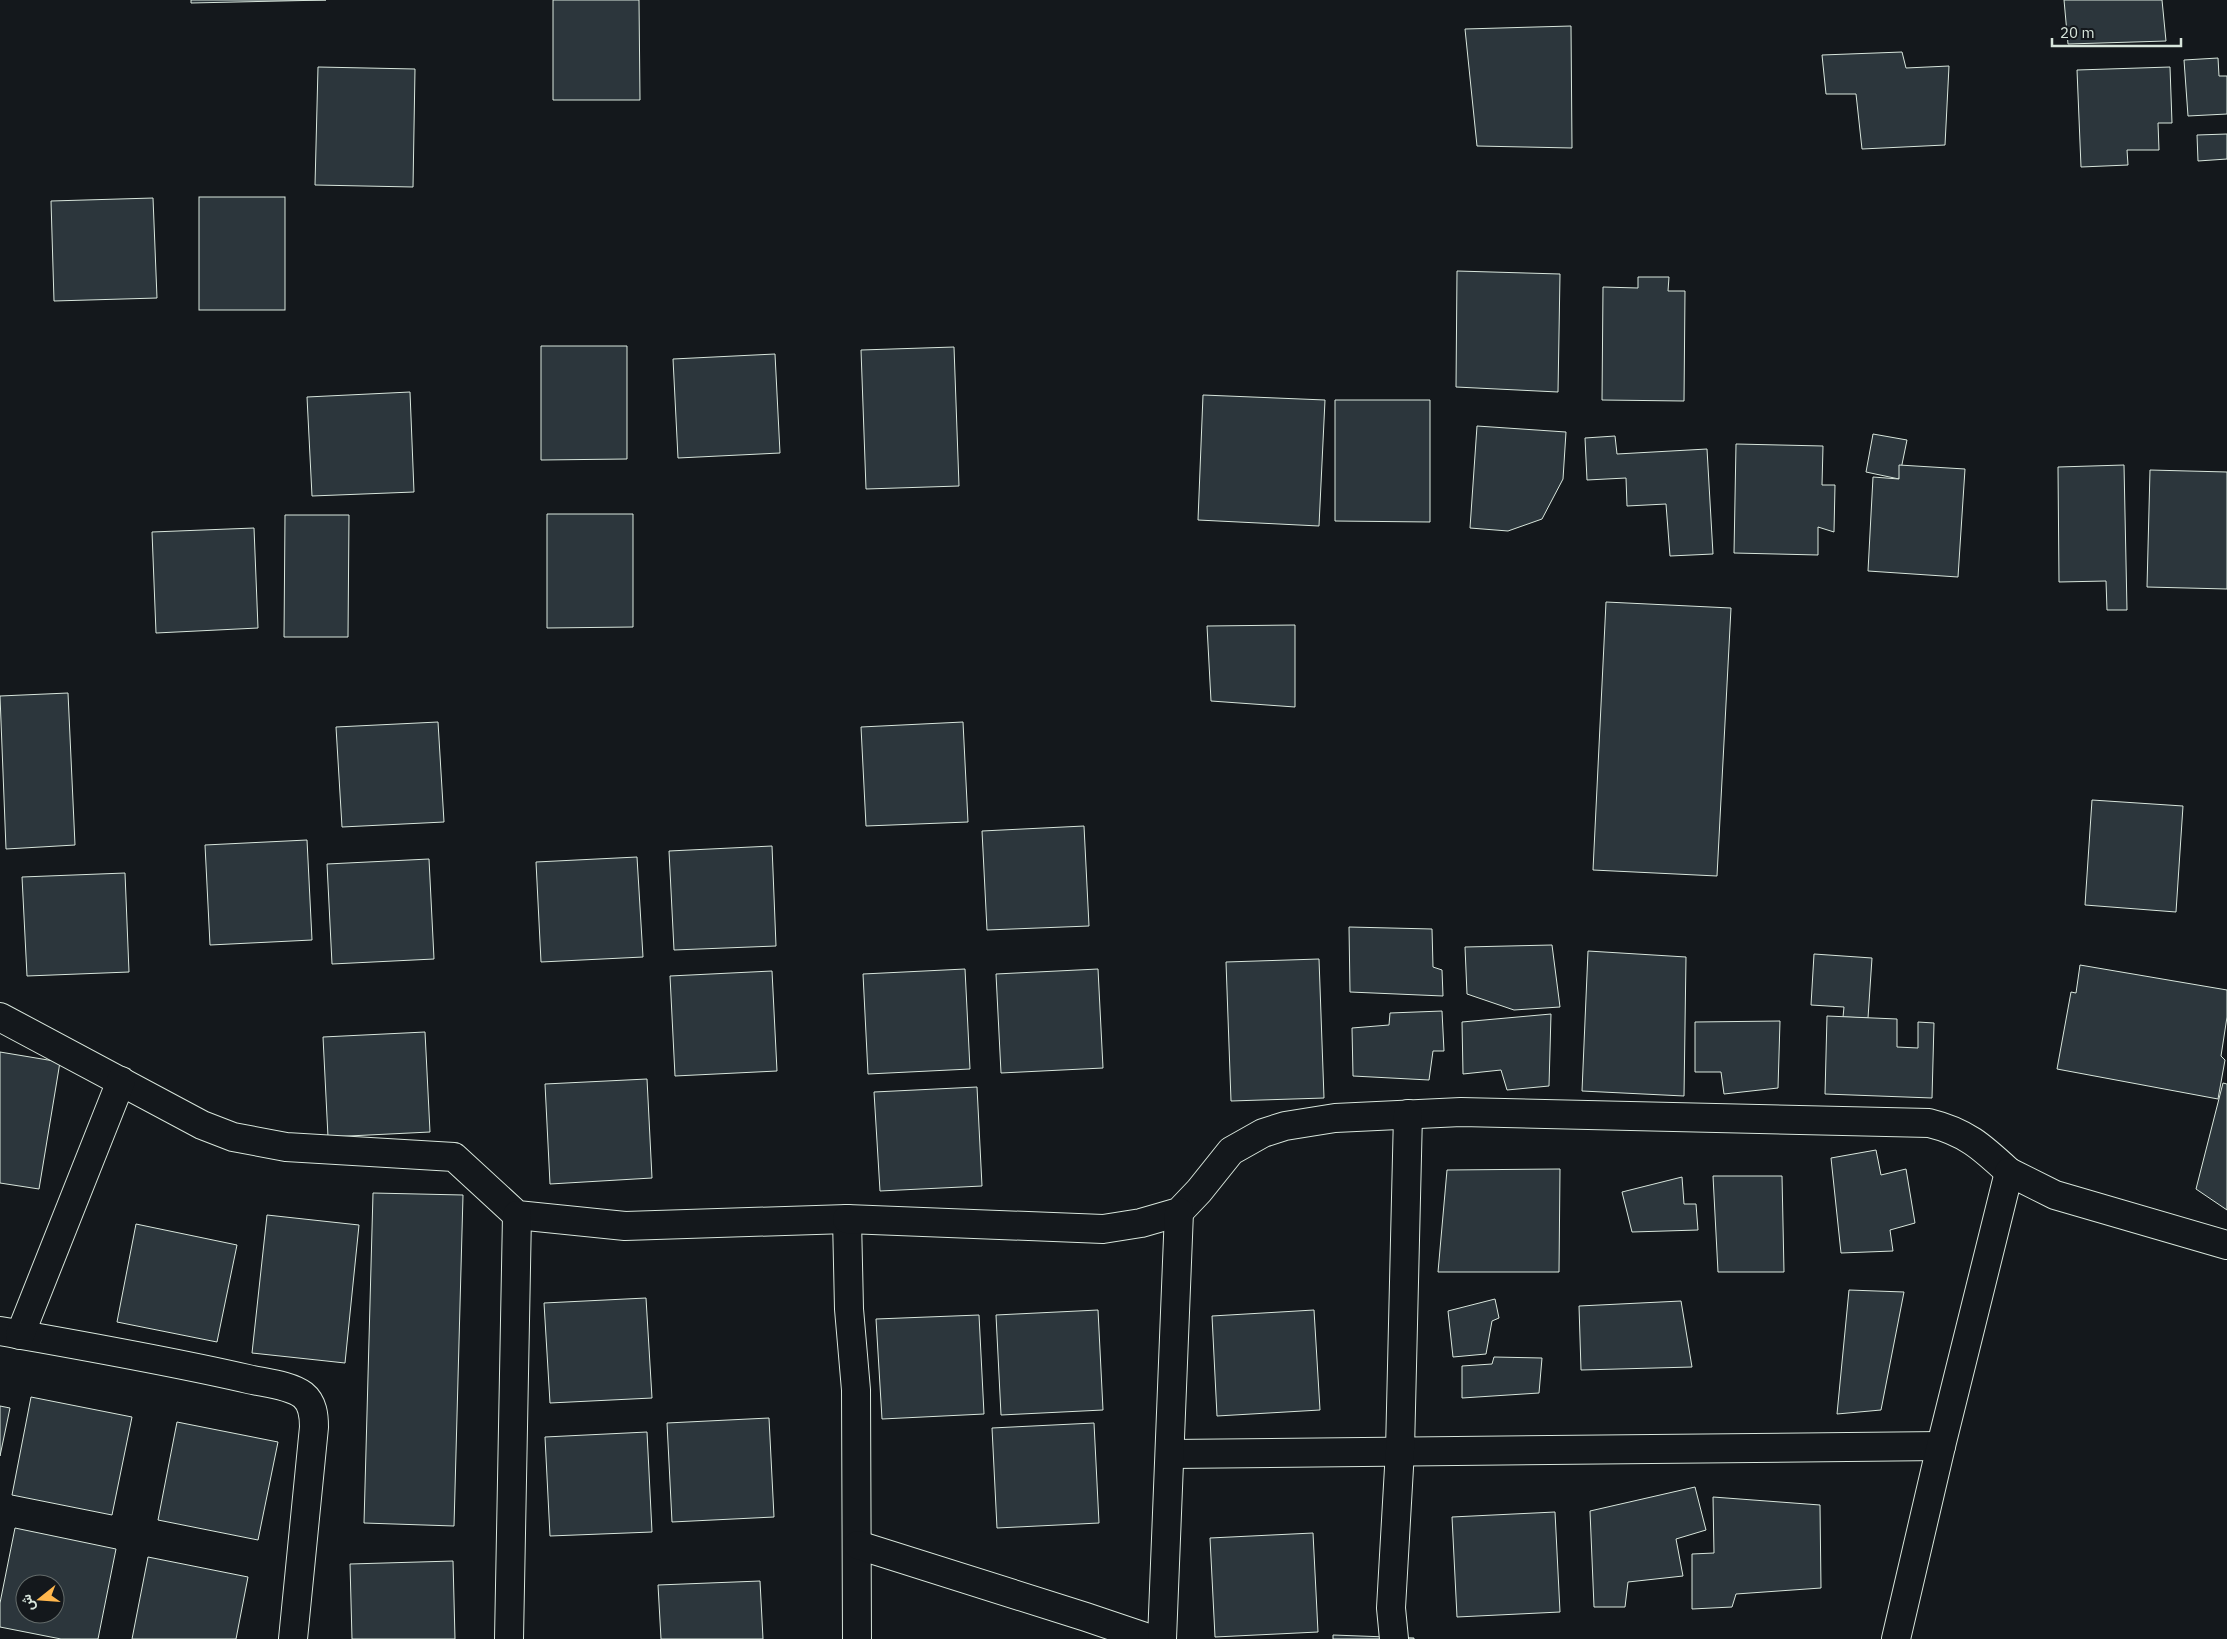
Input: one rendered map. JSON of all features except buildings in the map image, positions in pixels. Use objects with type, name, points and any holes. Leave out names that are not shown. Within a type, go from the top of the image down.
[{"type":"street","points":[[0,1017],[202,1125],[233,1137],[286,1147],[454,1157],[517,1215],[625,1226],[847,1218],[1103,1229],[1141,1223],[1179,1212],[1199,1192],[1231,1151],[1263,1133],[1285,1126],[1335,1118],[1461,1112],[1929,1123],[1949,1128],[1968,1136],[2009,1172],[2055,1195],[2227,1245]]},
{"type":"street","points":[[121,1081],[10,1333],[236,1376],[293,1390],[302,1394],[308,1400],[314,1418],[314,1427],[293,1639]]},
{"type":"street","points":[[1394,1639],[1391,1608],[1400,1450],[1408,1114]]},
{"type":"street","points":[[1896,1639],[1941,1446],[2009,1172]]},
{"type":"street","points":[[1162,1639],[1179,1212]]},
{"type":"street","points":[[509,1639],[517,1215]]},
{"type":"street","points":[[847,1218],[849,1309],[856,1390],[858,1639]]},
{"type":"street","points":[[1170,1454],[1400,1450],[1941,1446]]},
{"type":"street","points":[[858,1546],[1151,1639]]}]
